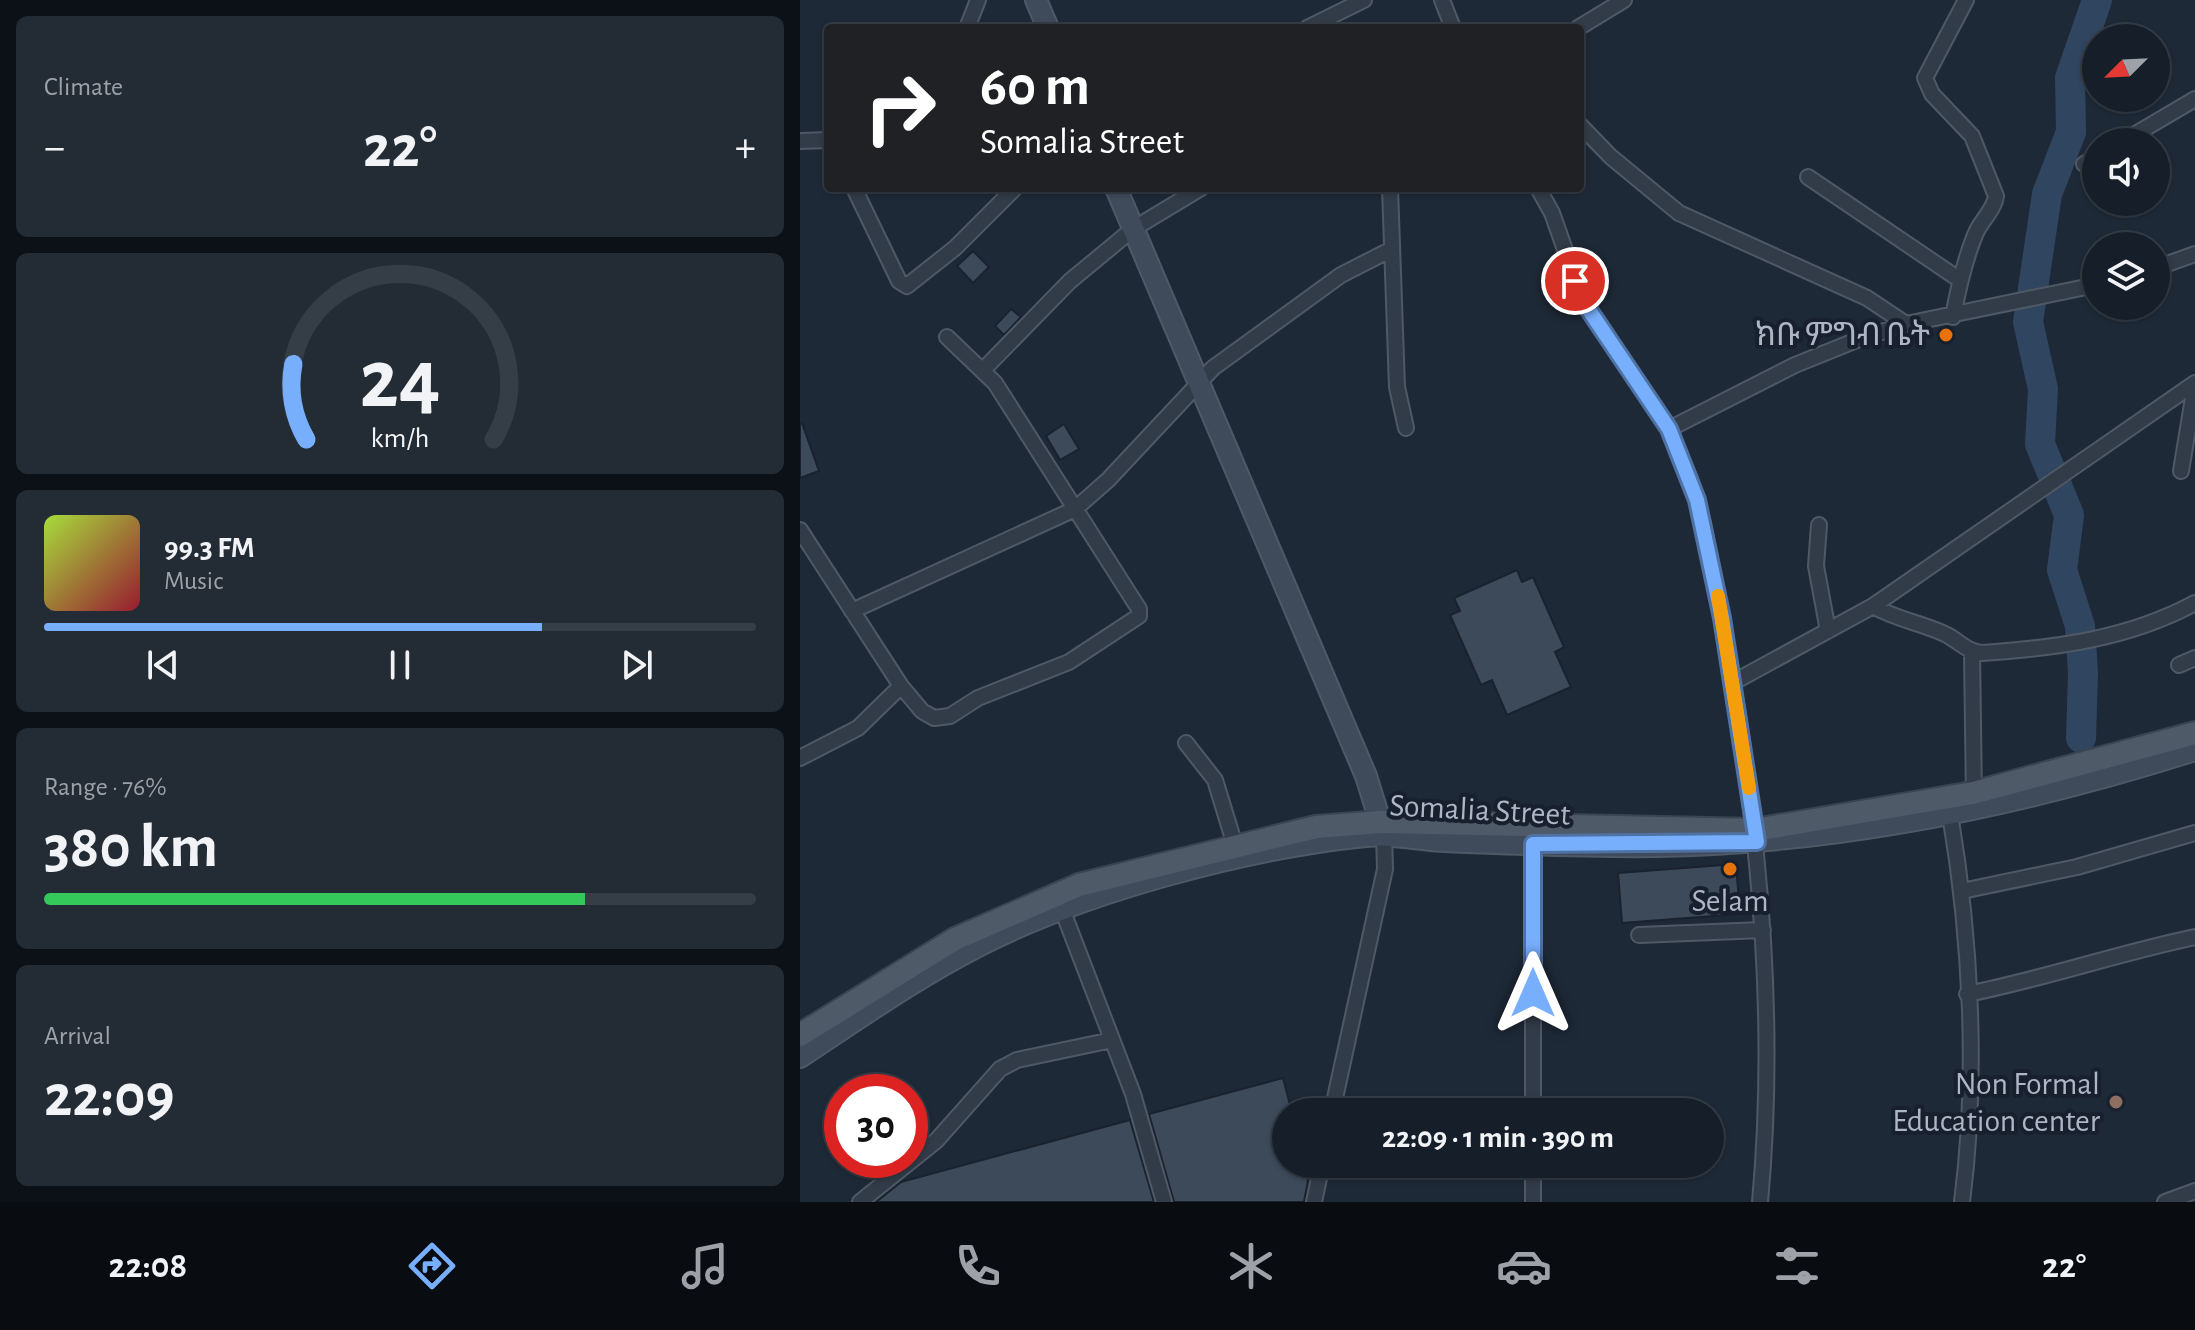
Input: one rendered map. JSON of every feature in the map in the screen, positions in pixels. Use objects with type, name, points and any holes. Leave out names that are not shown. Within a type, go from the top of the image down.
[{"type":"main road","points":[[1036,0],[1046,24]]},
{"type":"main road","points":[[1118,192],[1366,776],[1382,828]]},
{"type":"main road","points":[[800,1057],[914,981],[980,945],[1062,909],[1316,827],[1756,836],[1974,801],[2195,733]]},
{"type":"main road","name":"Somalia Street","points":[[1382,828],[1421,840],[1533,844],[1756,836],[1950,814],[1974,801],[2082,785],[2195,750]]},
{"type":"main road","points":[[800,1035],[955,939],[1079,885],[1237,852]]},
{"type":"street","points":[[969,24],[978,0]]},
{"type":"street","points":[[1315,24],[1364,0]]},
{"type":"street","points":[[1442,0],[1451,24]]},
{"type":"street","points":[[1584,24],[1624,0]]},
{"type":"street","points":[[1953,317],[1960,280],[1976,231],[1995,203],[1996,188],[1972,136],[1932,94],[1925,78],[1966,0]]},
{"type":"street","points":[[2146,128],[2195,99]]},
{"type":"street","points":[[1584,129],[1611,157],[1684,216],[1867,298],[1906,324]]},
{"type":"street","points":[[800,141],[824,140]]},
{"type":"street","points":[[1808,177],[1960,280]]},
{"type":"street","points":[[856,192],[899,281],[907,286],[955,248],[1011,192]]},
{"type":"street","points":[[984,369],[1070,281],[1133,229],[1194,192]]},
{"type":"street","points":[[1390,192],[1397,387],[1406,428]]},
{"type":"street","points":[[1540,192],[1552,213],[1585,304],[1669,429],[1690,479],[1703,523],[1756,836],[1763,930],[1767,1109],[1760,1202]]},
{"type":"street","points":[[852,611],[1075,509],[1117,472],[1197,382],[1341,275],[1390,250]]},
{"type":"street","points":[[2170,263],[2195,254]]},
{"type":"street","points":[[1669,429],[1795,365],[1906,324],[1953,317],[2082,288]]},
{"type":"street","points":[[800,530],[901,686],[928,716],[944,717],[978,698],[1069,662],[1139,616],[1139,609],[984,369],[947,337]]},
{"type":"street","points":[[1732,683],[1873,606],[2195,385]]},
{"type":"street","points":[[2181,471],[2195,385]]},
{"type":"street","points":[[1819,525],[1816,566],[1828,631]]},
{"type":"street","points":[[1873,606],[1895,618],[1946,635],[1972,652],[2096,640],[2155,622],[2195,603]]},
{"type":"street","points":[[1972,652],[1974,801]]},
{"type":"street","points":[[2179,665],[2195,658]]},
{"type":"street","points":[[800,758],[858,728],[901,686]]},
{"type":"street","points":[[1186,743],[1211,771],[1237,852]]},
{"type":"street","points":[[1950,814],[1962,891],[1971,1091],[1962,1202]]},
{"type":"street","points":[[1335,1098],[1385,869],[1382,828]]},
{"type":"street","points":[[1962,891],[2077,867],[2195,833]]},
{"type":"street","points":[[1533,844],[1533,1098]]},
{"type":"street","points":[[1062,909],[1133,1094],[1164,1202]]},
{"type":"street","points":[[1639,935],[1763,930]]},
{"type":"street","points":[[1967,994],[2022,983],[2195,937]]},
{"type":"street","points":[[860,1202],[936,1141],[1000,1069],[1017,1060],[1067,1053],[1112,1040]]},
{"type":"street","points":[[1314,1202],[1319,1178]]},
{"type":"street","points":[[1533,1178],[1533,1202]]},
{"type":"street","points":[[2165,1202],[2195,1191]]},
{"type":"building","points":[[973,251],[989,267],[973,283],[957,266]]},
{"type":"building","points":[[1011,309],[1021,317],[1004,335],[995,326]]},
{"type":"building","points":[[800,424],[819,471],[800,478]]},
{"type":"building","points":[[1064,424],[1079,449],[1060,460],[1046,436]]},
{"type":"building","points":[[1517,570],[1522,582],[1533,577],[1564,647],[1555,652],[1571,687],[1507,715],[1492,680],[1481,685],[1450,615],[1460,611],[1454,598]]},
{"type":"building","points":[[1736,864],[1740,914],[1622,923],[1618,873]]},
{"type":"building","points":[[1283,1078],[1288,1098],[1272,1098],[1272,1178],[1308,1178],[1304,1202],[1174,1202],[1149,1114]]},
{"type":"building","points":[[1130,1120],[1154,1202],[876,1202],[901,1182],[928,1178],[928,1175]]},
{"type":"waterway","points":[[2081,738],[2083,673],[2080,626],[2062,570],[2069,515],[2040,444],[2043,389],[2028,322],[2047,194],[2071,132],[2070,78],[2097,0]]},
{"type":"slow traffic","points":[[1718,596],[1749,788]]},
{"type":"place","name":"ክቡ ምግብ ቤት","points":[[1946,335]]},
{"type":"place","name":"Selam","points":[[1730,869]]},
{"type":"place","name":"Non Formal Education center","points":[[2116,1102]]},
{"type":"route","points":[[1533,993],[1533,844],[1656,846],[1757,842],[1722,618],[1697,500],[1669,429],[1589,310],[1575,281]]}]
